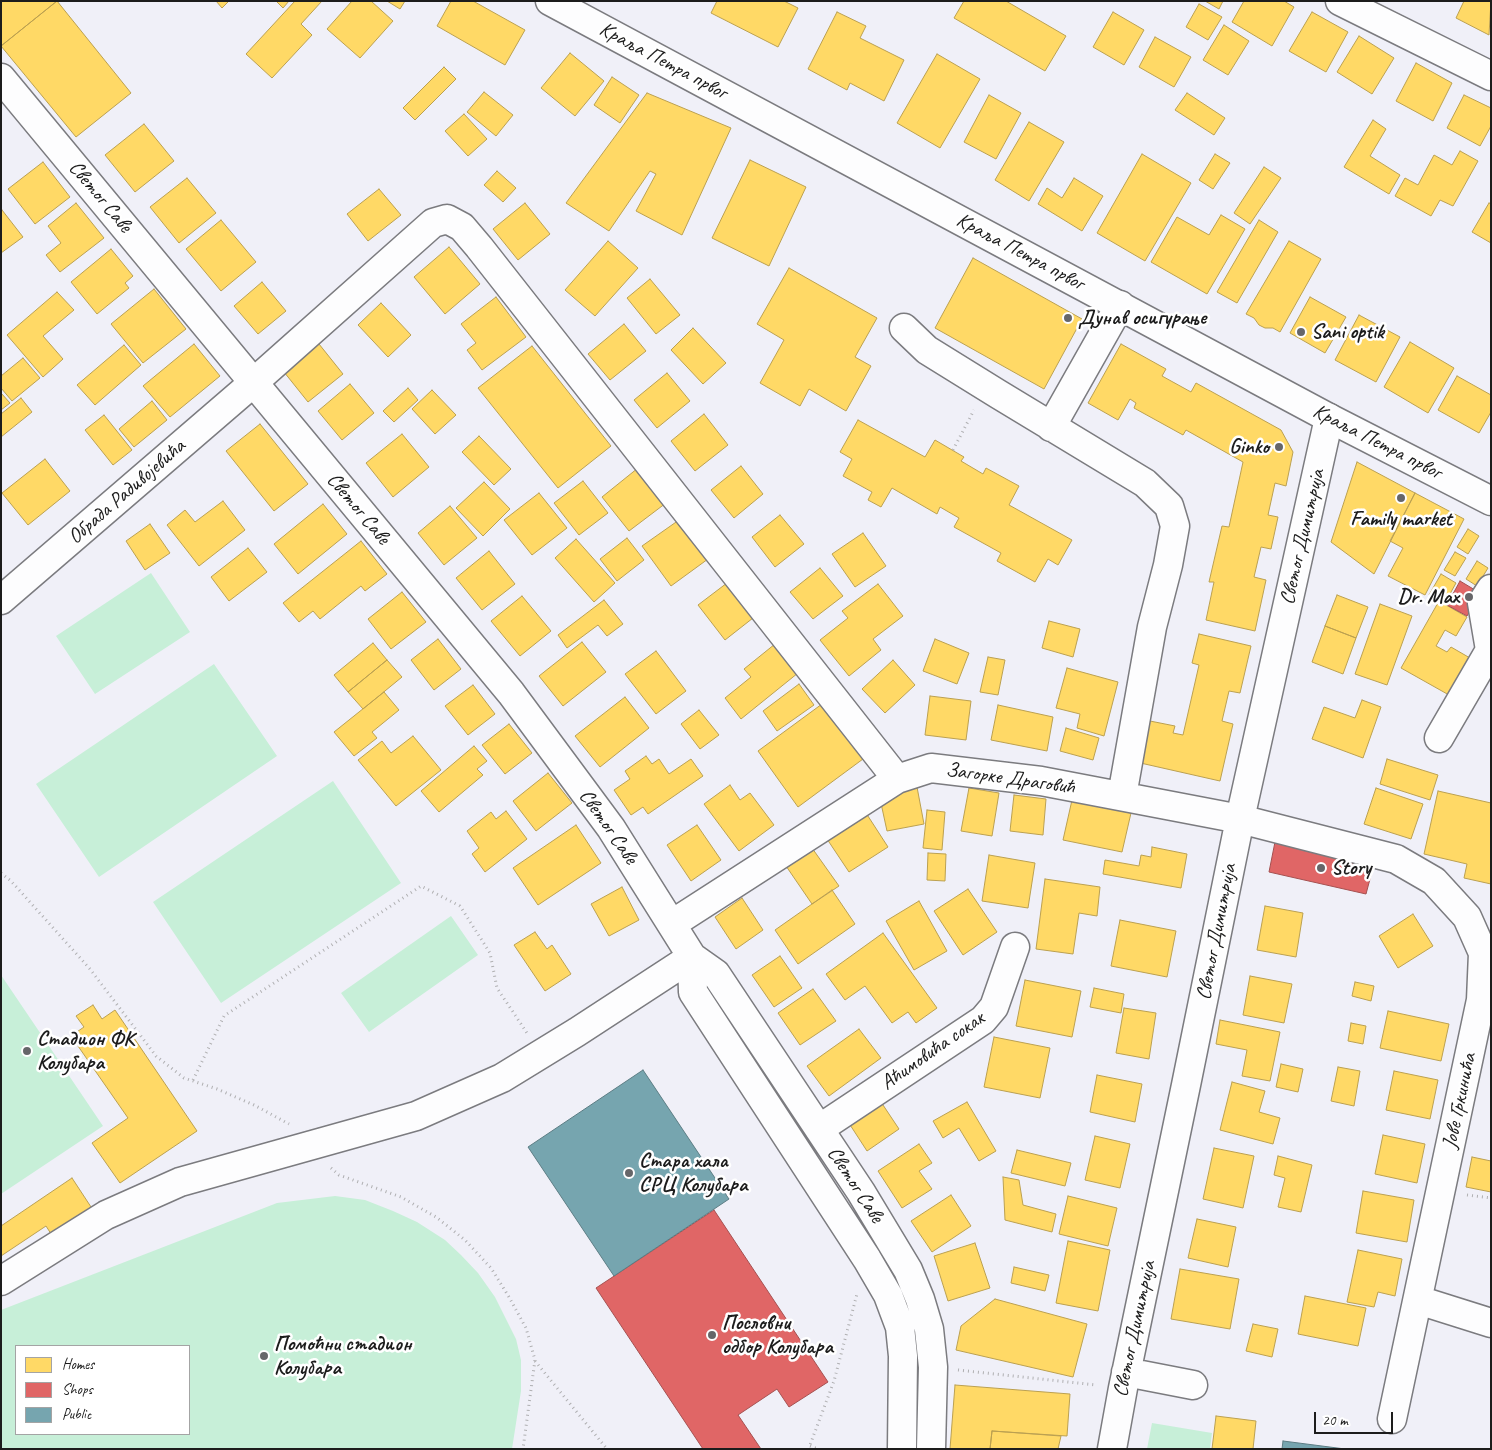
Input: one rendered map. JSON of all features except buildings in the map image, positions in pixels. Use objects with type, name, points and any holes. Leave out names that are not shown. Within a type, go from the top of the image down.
[{"type":"street","points":[[1340,1],[1491,76]]},
{"type":"street","name":"Краља Петра првог","points":[[552,2],[1329,418],[1491,501]]},
{"type":"street","name":"Светог Саве","points":[[1,78],[511,693],[611,828],[692,957],[716,974],[819,1129],[908,1270],[920,1299],[929,1329],[933,1367],[931,1449]]},
{"type":"street","name":"Обрада Радивојевића","points":[[3,596],[253,383],[433,223],[447,219],[462,227],[897,778]]},
{"type":"street","points":[[1051,427],[1120,305]]},
{"type":"street","points":[[904,328],[927,350],[1145,483],[1169,506],[1175,526],[1168,565],[1152,627],[1122,796]]},
{"type":"street","name":"Светог Димитрија","points":[[1112,1449],[1124,1380],[1240,819],[1329,418]]},
{"type":"street","points":[[1440,738],[1490,650],[1482,603],[1491,589]]},
{"type":"street","name":"Загорке Драговић","points":[[672,924],[897,778],[931,768],[1041,781],[1240,819]]},
{"type":"street","name":"Јове Гркинића","points":[[1240,819],[1396,859],[1434,881],[1467,917],[1483,954],[1481,1000],[1392,1418]]},
{"type":"street","name":"Аћимовића сокак","points":[[819,1129],[983,1020],[994,1007],[1015,947]]},
{"type":"street","points":[[1,1281],[106,1215],[180,1182],[416,1116],[502,1078],[692,957]]},
{"type":"street","name":"Светог Саве","points":[[692,957],[693,992],[888,1295],[900,1327],[903,1356],[902,1449]]},
{"type":"street","points":[[1418,1300],[1491,1323]]},
{"type":"street","points":[[1124,1380],[1193,1385]]},
{"type":"path","points":[[953,450],[986,387]]},
{"type":"path","points":[[1,873],[11,881],[90,969],[156,1056],[184,1078],[226,1093],[286,1122],[310,1145],[321,1160],[339,1175],[401,1197],[436,1217],[466,1240],[491,1268],[509,1297],[526,1328],[535,1360],[607,1449]]},
{"type":"path","points":[[193,1081],[224,1016],[421,886],[460,906],[490,953],[497,988],[541,1054]]},
{"type":"path","points":[[818,1449],[810,1447],[834,1381],[858,1291]]},
{"type":"path","points":[[523,1449],[535,1360]]},
{"type":"path","points":[[933,1367],[1124,1380]]},
{"type":"green space","points":[[151,573],[190,632],[95,694],[56,636]]},
{"type":"green space","points":[[214,664],[277,756],[99,877],[36,784]]},
{"type":"green space","points":[[333,781],[401,883],[221,1003],[153,902]]},
{"type":"green space","points":[[451,916],[478,955],[369,1032],[341,993]]},
{"type":"green space","name":"Стадион ФК Колубара","points":[[1,975],[103,1126],[1,1194]]},
{"type":"green space","points":[[335,1196],[365,1200],[417,1222],[445,1240],[478,1273],[495,1297],[516,1339],[521,1360],[521,1391],[512,1449],[1,1449],[1,1310],[277,1203]]},
{"type":"green space","points":[[1152,1423],[1212,1433],[1210,1449],[1147,1449]]},
{"type":"place","name":"Дунав осигурање","points":[[1068,318]]},
{"type":"place","name":"Sani optik","points":[[1301,332]]},
{"type":"place","name":"Ginko","points":[[1279,447]]},
{"type":"place","name":"Family market","points":[[1401,498]]},
{"type":"place","name":"Dr. Max","points":[[1469,597]]},
{"type":"place","name":"Story","points":[[1321,868]]},
{"type":"place","name":"Стадион ФК Колубара","points":[[27,1051]]},
{"type":"place","name":"Стара хала СРЦ Колубара","points":[[629,1173]]},
{"type":"place","name":"Пословни одбор Колубара","points":[[712,1335]]},
{"type":"place","name":"Помоћни стадион Колубара","points":[[264,1356]]}]
